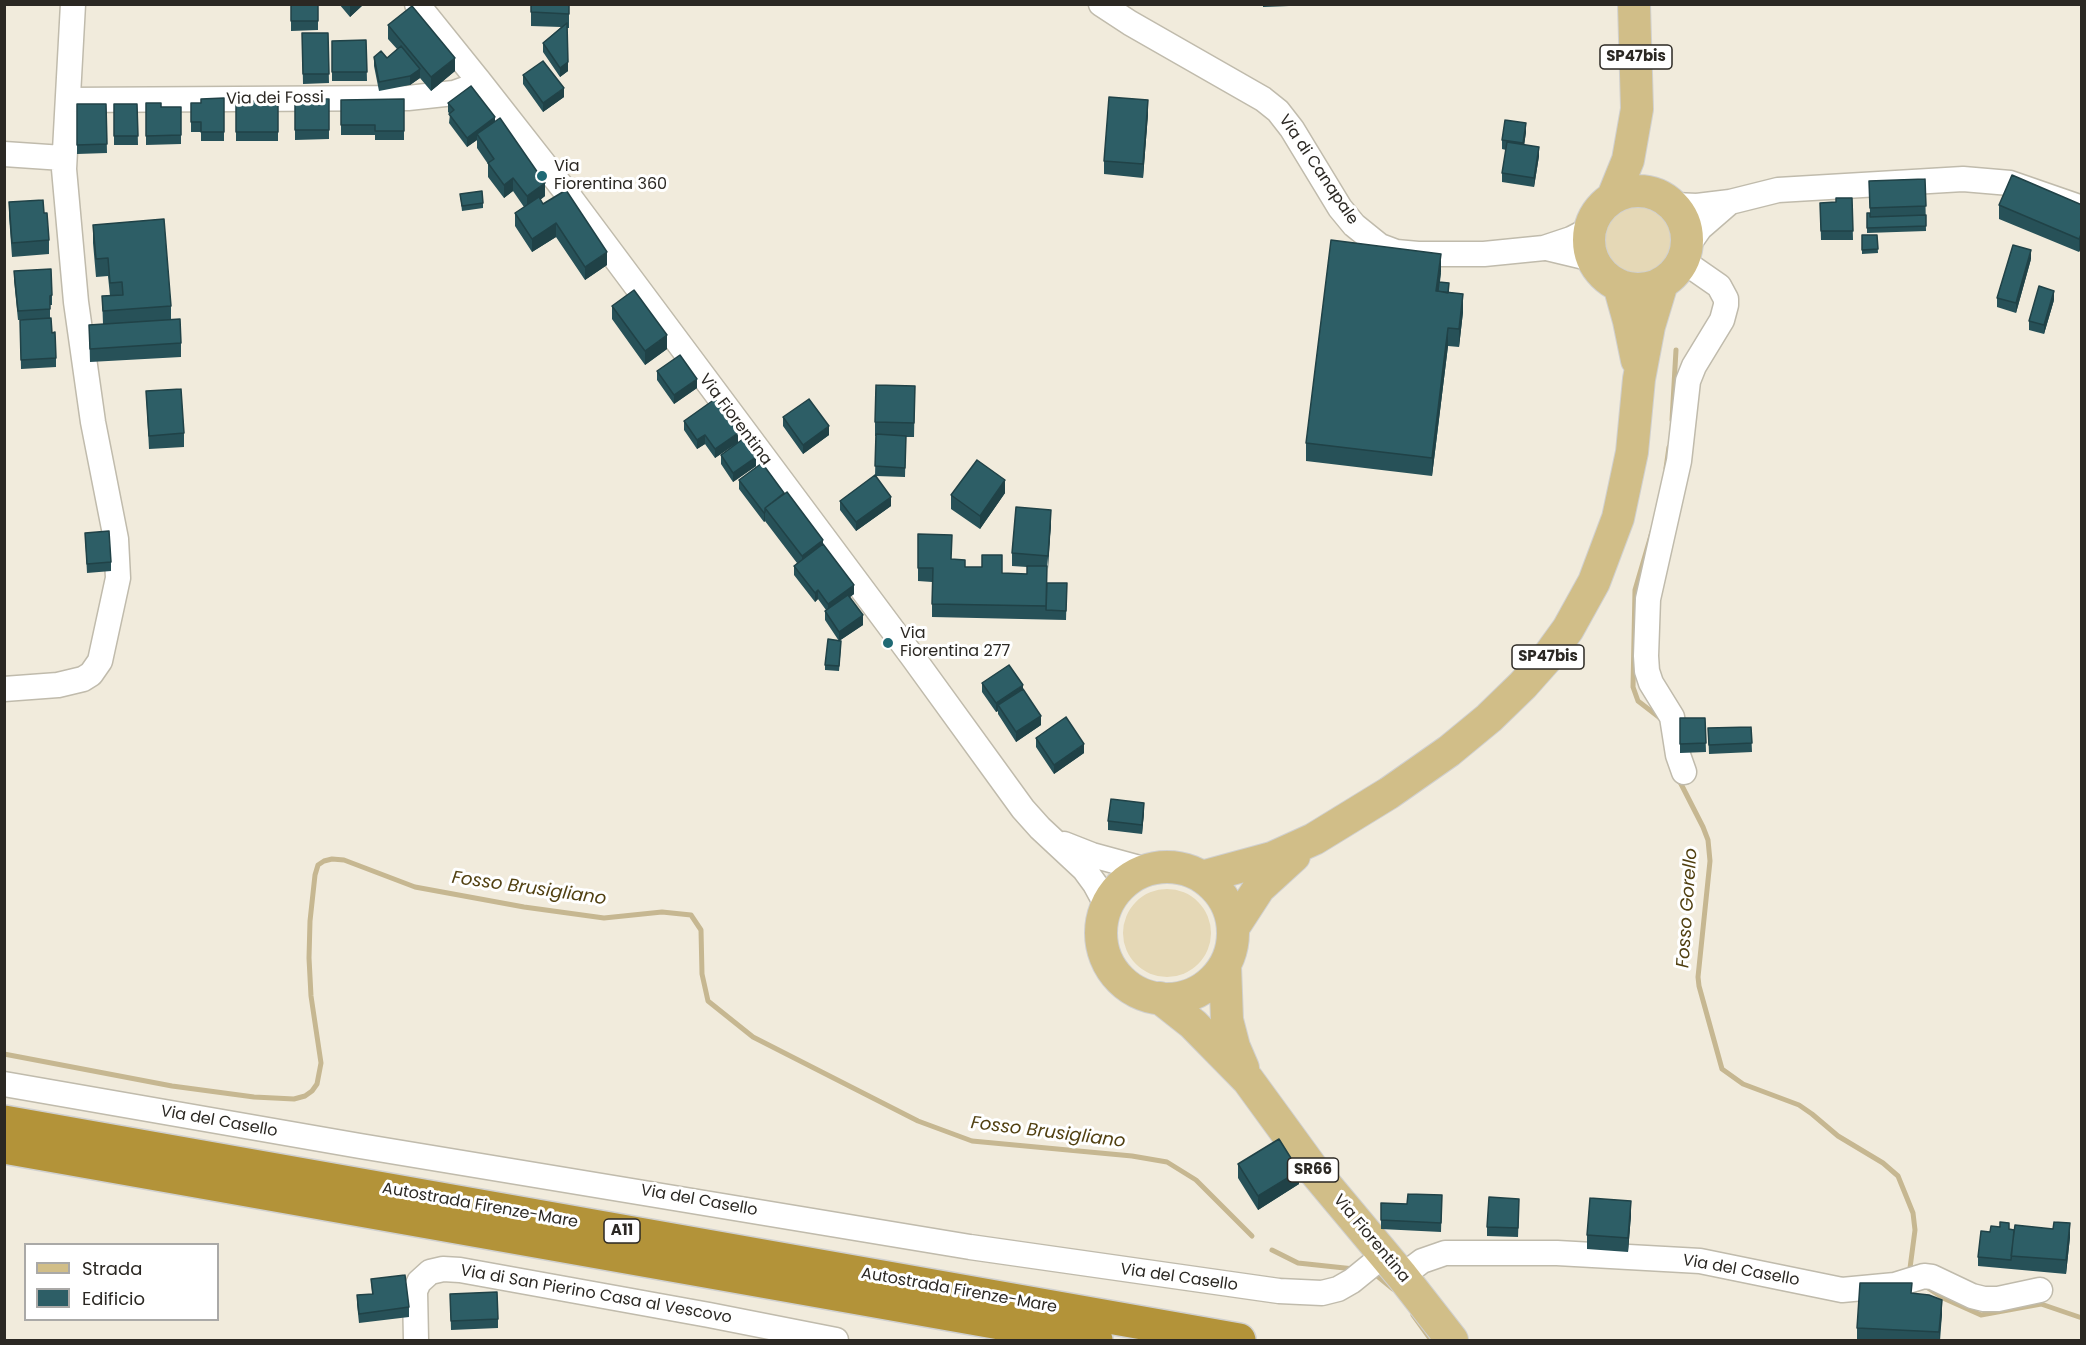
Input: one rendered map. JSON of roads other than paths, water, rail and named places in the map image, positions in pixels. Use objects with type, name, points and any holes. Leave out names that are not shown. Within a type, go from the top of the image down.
[{"type":"highway","name":"Autostrada Firenze-Mare","points":[[4,1122],[1239,1341]]},
{"type":"highway","name":"Autostrada Firenze-Mare","points":[[4,1148],[1096,1341]]},
{"type":"main road","name":"SP47bis","points":[[1592,244],[1597,213],[1613,197],[1628,160],[1636,109],[1634,4]]},
{"type":"main road","name":"SP47bis","points":[[1202,877],[1272,858],[1314,839],[1389,793],[1449,751],[1489,718],[1547,658],[1568,629],[1594,582],[1615,527],[1632,452],[1639,379],[1649,327],[1677,263],[1685,224],[1669,202],[1650,164],[1636,109]]},
{"type":"main road","points":[[1613,197],[1628,191],[1639,190],[1650,192],[1669,202]]},
{"type":"main road","points":[[1592,244],[1603,274],[1618,285],[1640,289],[1677,263]]},
{"type":"main road","name":"SP47bis","points":[[1618,285],[1633,337],[1639,379]]},
{"type":"main road","name":"SP47bis","points":[[1233,928],[1258,888],[1314,839]]},
{"type":"main road","points":[[1170,867],[1202,877],[1216,889],[1227,904],[1233,928],[1231,951],[1224,966],[1211,982],[1192,994],[1182,997],[1149,996],[1129,987],[1113,971],[1107,961],[1101,939],[1101,928],[1107,906],[1116,890],[1147,870],[1170,867]]},
{"type":"main road","name":"Via Fiorentina","points":[[1224,966],[1227,1020],[1234,1047],[1248,1080]]},
{"type":"main road","name":"Via Fiorentina","points":[[1160,998],[1193,1024],[1248,1080],[1315,1172],[1393,1265],[1452,1341]]},
{"type":"street","points":[[4,689],[65,683],[83,679],[91,674],[100,661],[118,578],[116,539],[93,422],[76,302],[63,158],[73,4]]},
{"type":"street","name":"Via Fiorentina","points":[[417,4],[573,202],[912,656],[1023,809],[1091,877],[1107,906]]},
{"type":"street","name":"Via di Canapale","points":[[1101,4],[1263,99],[1278,111],[1292,129],[1340,208],[1354,225],[1380,246],[1396,252],[1418,255],[1484,254],[1544,248],[1566,242],[1592,244]]},
{"type":"street","name":"Via dei Fossi","points":[[68,100],[408,98],[454,93],[479,81]]},
{"type":"street","points":[[4,154],[63,158]]},
{"type":"street","points":[[1669,202],[1697,206],[1730,202],[1778,190],[1963,179],[2010,183],[2082,208]]},
{"type":"street","points":[[1684,772],[1678,755],[1672,717],[1651,683],[1647,671],[1648,599],[1679,461],[1688,381],[1694,366],[1722,320],[1726,305],[1726,299],[1719,286],[1677,263],[1700,228],[1730,202]]},
{"type":"street","name":"Via Fiorentina","points":[[1051,838],[1080,850],[1147,870]]},
{"type":"street","name":"Via del Casello","points":[[4,1084],[360,1146],[970,1247],[1279,1291],[1322,1293],[1338,1289],[1393,1265],[1422,1261],[1445,1253],[1557,1253],[1700,1262],[1842,1290],[1895,1286],[1932,1277],[1972,1296],[1984,1299],[1998,1299],[2040,1290]]},
{"type":"street","name":"Via di San Pierino Casa al Vescovo","points":[[417,1341],[415,1298],[419,1282],[430,1272],[452,1269],[709,1315],[836,1341]]},
{"type":"waterway","name":"Fosso Gorello","points":[[1672,420],[1676,350]]},
{"type":"waterway","name":"Fosso Gorello","points":[[1666,468],[1669,447]]},
{"type":"waterway","name":"Fosso Gorello","points":[[1652,532],[1635,590],[1633,687],[1638,701],[1660,718]]},
{"type":"waterway","name":"Fosso Gorello","points":[[1678,778],[1708,840],[1710,861],[1698,977],[1722,1069],[1743,1084],[1799,1105],[1838,1136],[1883,1163],[1898,1176],[1913,1213],[1915,1230],[1910,1268],[1912,1274]]},
{"type":"waterway","name":"Fosso Brusigliano","points":[[4,1054],[172,1086],[254,1097],[294,1099],[305,1096],[317,1084],[321,1063],[311,996],[309,958],[315,875],[318,865],[324,861],[344,860],[415,887],[524,907],[604,918],[662,912],[691,915],[701,930],[702,974],[708,1001],[753,1037],[918,1121],[972,1141],[1132,1156],[1167,1162],[1196,1180],[1252,1236]]},
{"type":"waterway","name":"Fosso Brusigliano","points":[[1272,1250],[1298,1263],[1354,1269]]},
{"type":"waterway","name":"Fosso Brusigliano","points":[[1372,1274],[1393,1289]]},
{"type":"waterway","name":"Fosso Gorello","points":[[1925,1286],[1943,1298],[1981,1315],[2041,1304],[2082,1318]]},
{"type":"waterway","name":"Fosso Brusigliano","points":[[1413,1315],[1431,1340]]},
{"type":"place","name":"Via Fiorentina 360","points":[[542,176]]},
{"type":"place","name":"Via Fiorentina 277","points":[[888,643]]}]
